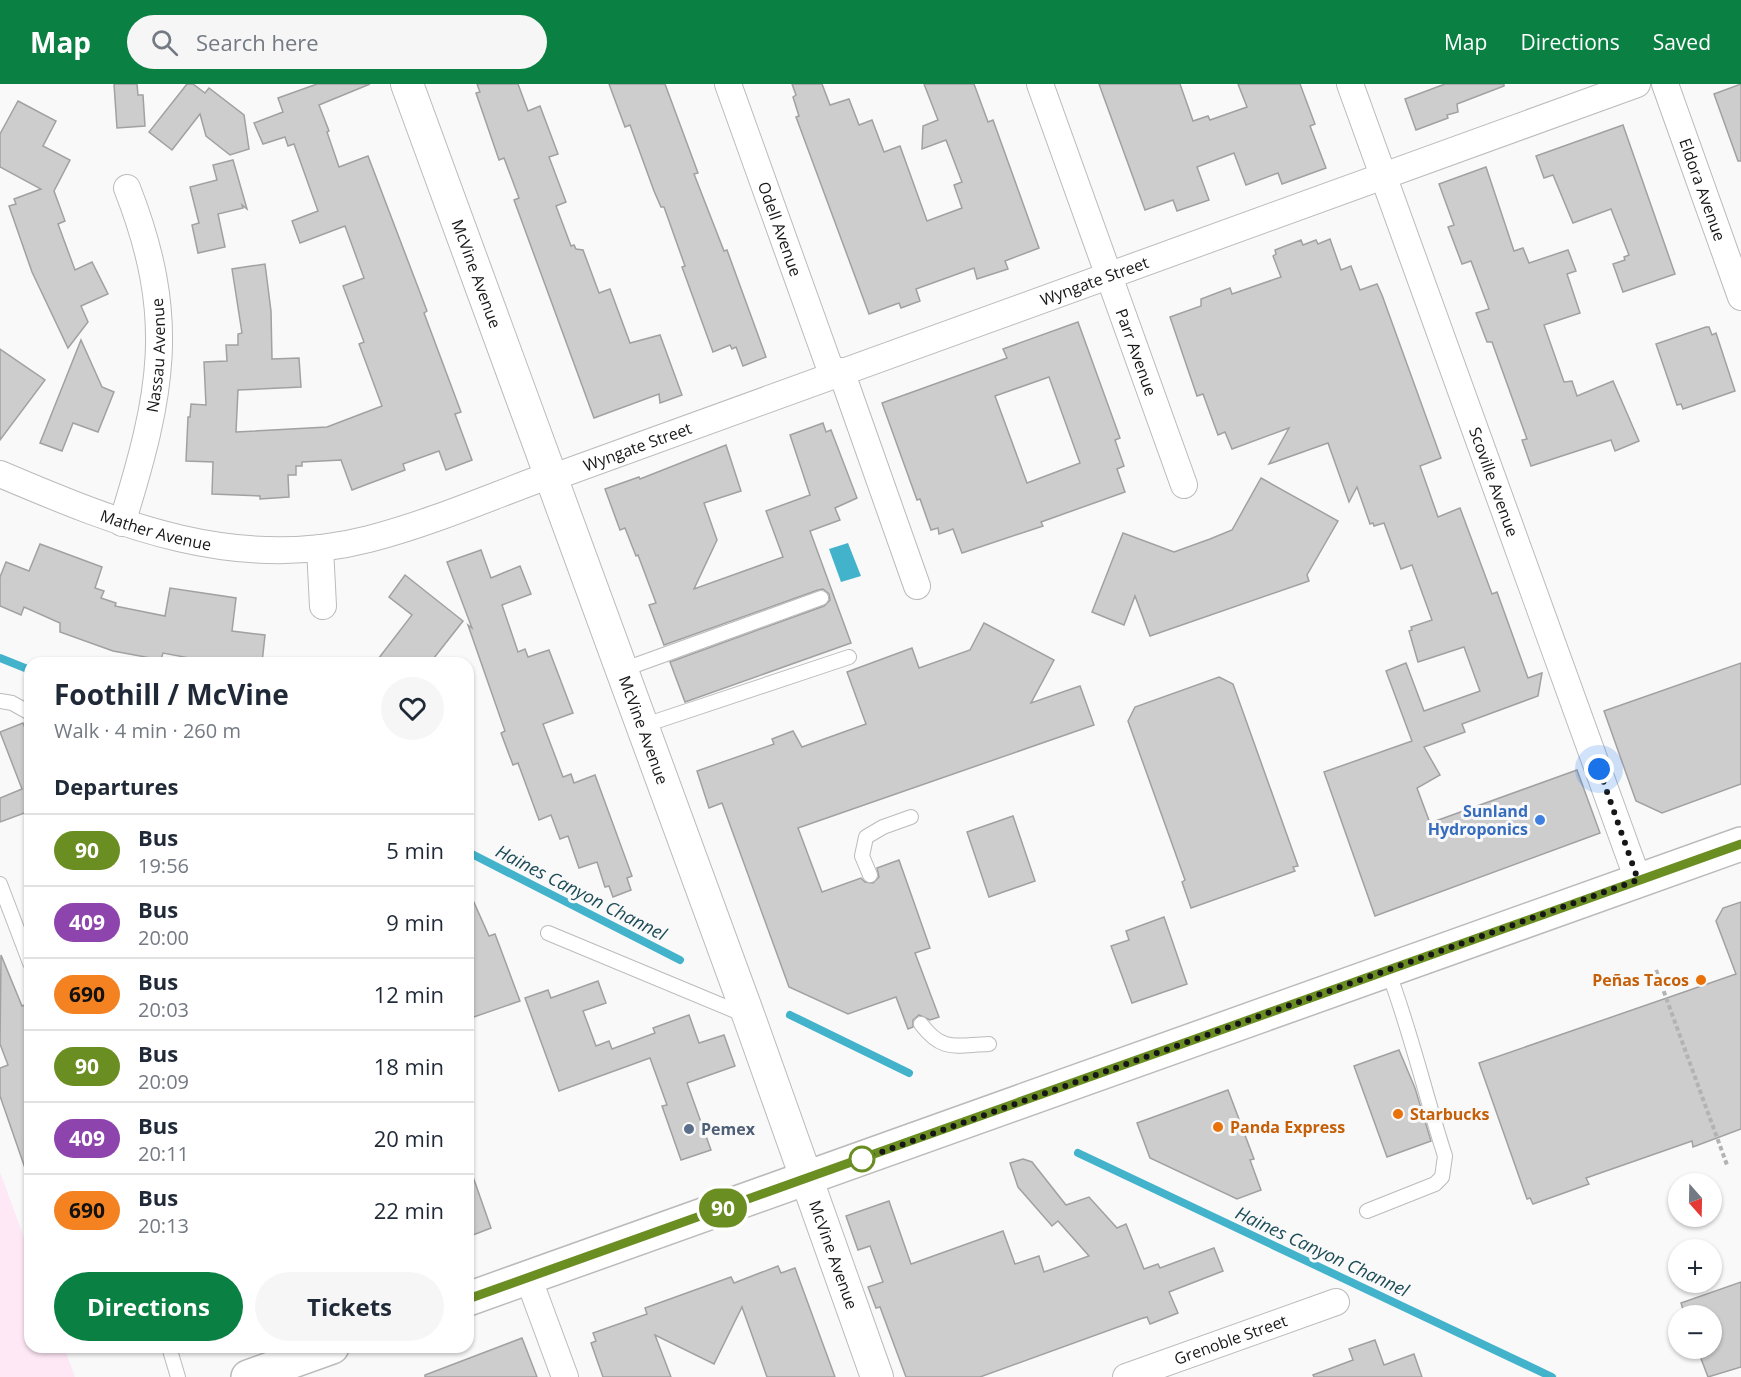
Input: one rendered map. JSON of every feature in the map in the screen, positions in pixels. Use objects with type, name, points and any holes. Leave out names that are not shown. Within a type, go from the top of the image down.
[{"type":"main road","points":[[474,1297],[1741,844]]},
{"type":"main road","points":[[248,1377],[315,1353]]},
{"type":"street","name":"McVine Avenue","points":[[407,84],[749,1017],[877,1377]]},
{"type":"street","name":"Odell Avenue","points":[[728,84],[917,586]]},
{"type":"street","name":"Parr Avenue","points":[[1040,84],[1184,485]]},
{"type":"street","name":"Scoville Avenue","points":[[1350,84],[1638,880]]},
{"type":"street","name":"Wyngate Street","points":[[550,477],[1637,84]]},
{"type":"street","name":"Eldora Avenue","points":[[1665,84],[1741,297]]},
{"type":"street","name":"Nassau Avenue","points":[[122,523],[153,411],[160,313],[155,279],[138,217],[127,188]]},
{"type":"street","name":"Mather Avenue","points":[[0,474],[122,523],[183,541],[214,546],[285,550],[320,548],[368,539],[550,477]]},
{"type":"street","points":[[320,548],[323,606]]},
{"type":"street","points":[[528,1277],[565,1377]]},
{"type":"street","name":"Grenoble Street","points":[[1126,1377],[1336,1302]]},
{"type":"lane","points":[[622,670],[821,598]]},
{"type":"lane","points":[[642,726],[849,657]]},
{"type":"lane","points":[[0,701],[12,703],[24,710]]},
{"type":"lane","points":[[870,875],[862,856],[866,837],[883,827],[910,817]]},
{"type":"lane","points":[[0,885],[24,947]]},
{"type":"lane","points":[[548,933],[749,1017]]},
{"type":"lane","points":[[1366,1211],[1435,1184],[1442,1177],[1445,1167],[1445,1156],[1419,1077],[1408,1025],[1388,971]]},
{"type":"lane","points":[[921,1024],[933,1039],[945,1045],[989,1044]]},
{"type":"lane","points":[[171,1353],[178,1377]]},
{"type":"path","points":[[1656,970],[1727,1165]]},
{"type":"shaded area","points":[[0,1172],[24,1238],[24,1353],[66,1353],[75,1377],[0,1377]]},
{"type":"water","points":[[848,543],[861,576],[841,582],[829,549]]},
{"type":"building","points":[[114,84],[137,84],[138,95],[143,95],[145,126],[117,128]]},
{"type":"building","points":[[187,84],[193,84],[205,93],[209,88],[244,115],[249,149],[230,155],[206,136],[200,114],[172,150],[149,132]]},
{"type":"building","points":[[317,84],[370,84],[319,105],[339,167],[368,156],[427,311],[424,313],[461,412],[455,414],[472,460],[446,470],[439,451],[403,464],[405,470],[352,490],[341,460],[302,462],[302,466],[296,466],[296,475],[288,475],[289,497],[260,499],[260,496],[212,494],[213,462],[186,461],[188,417],[190,417],[191,404],[206,405],[204,362],[227,361],[226,345],[238,345],[238,334],[242,333],[232,269],[265,264],[271,311],[272,359],[299,358],[301,387],[238,390],[236,432],[327,427],[382,406],[359,344],[364,342],[343,286],[364,278],[345,226],[300,243],[292,221],[318,211],[294,144],[288,146],[285,137],[263,144],[254,123],[283,112],[278,98]]},
{"type":"building","points":[[477,84],[518,84],[528,111],[540,106],[558,154],[549,157],[566,202],[556,206],[571,246],[574,245],[576,249],[583,250],[599,293],[610,289],[630,343],[660,335],[682,395],[660,403],[659,394],[594,418],[514,200],[519,198],[504,158],[499,160],[476,93],[480,92]]},
{"type":"building","points":[[609,84],[665,84],[698,173],[694,174],[724,251],[727,250],[766,357],[743,366],[736,347],[732,349],[730,345],[713,352],[682,267],[685,266],[664,207],[661,207],[654,191],[630,125],[625,127]]},
{"type":"building","points":[[792,84],[822,84],[830,105],[849,99],[859,125],[872,120],[884,152],[900,146],[927,221],[962,208],[954,185],[962,182],[946,140],[922,149],[923,126],[938,120],[924,84],[974,84],[988,122],[993,120],[1039,248],[1005,261],[1008,269],[977,279],[974,268],[916,289],[920,301],[901,308],[899,303],[869,314],[796,117],[799,116],[793,97],[796,95]]},
{"type":"building","points":[[1099,84],[1180,84],[1193,121],[1208,116],[1210,120],[1247,107],[1238,84],[1300,84],[1315,124],[1310,126],[1326,168],[1282,184],[1278,173],[1246,185],[1234,153],[1197,167],[1209,200],[1177,211],[1173,200],[1145,210]]},
{"type":"building","points":[[1445,84],[1504,84],[1504,86],[1457,104],[1458,112],[1416,130],[1405,99]]},
{"type":"building","points":[[1741,84],[1741,161],[1738,161],[1714,94]]},
{"type":"building","points":[[18,101],[56,121],[43,146],[70,160],[54,191],[65,221],[58,224],[75,270],[92,262],[108,294],[81,306],[88,322],[68,348],[32,272],[9,206],[16,204],[14,199],[41,189],[0,167],[0,134]]},
{"type":"building","points":[[1623,125],[1675,274],[1623,292],[1613,264],[1625,260],[1624,257],[1629,255],[1611,209],[1573,223],[1553,175],[1544,178],[1536,156]]},
{"type":"building","points":[[233,160],[247,209],[242,205],[243,208],[218,214],[225,247],[198,253],[192,225],[199,223],[190,187],[217,180],[213,165]]},
{"type":"building","points":[[1486,167],[1514,251],[1523,248],[1529,263],[1568,250],[1576,271],[1567,274],[1580,313],[1544,325],[1564,382],[1572,381],[1577,396],[1613,381],[1639,441],[1615,451],[1611,440],[1531,466],[1522,440],[1527,439],[1492,342],[1487,342],[1476,313],[1489,309],[1471,261],[1462,264],[1448,227],[1454,225],[1439,184]]},
{"type":"building","points":[[1330,239],[1341,270],[1351,266],[1360,290],[1377,284],[1382,295],[1441,458],[1420,466],[1438,517],[1460,508],[1492,594],[1497,592],[1528,678],[1542,673],[1538,696],[1462,724],[1465,732],[1424,747],[1440,775],[1417,788],[1430,823],[1577,770],[1600,833],[1375,916],[1324,772],[1412,741],[1386,671],[1406,663],[1424,711],[1480,691],[1464,647],[1418,662],[1409,631],[1412,630],[1411,627],[1432,620],[1412,565],[1401,569],[1384,523],[1374,526],[1373,523],[1370,524],[1357,487],[1349,502],[1328,443],[1269,464],[1289,428],[1232,449],[1225,432],[1218,435],[1203,394],[1197,396],[1170,317],[1201,306],[1201,299],[1230,288],[1232,294],[1281,277],[1273,256],[1276,254],[1275,250],[1301,240],[1303,245],[1316,240],[1318,244]]},
{"type":"building","points":[[1078,322],[1120,438],[1115,440],[1124,466],[1117,469],[1125,492],[1041,522],[1043,526],[962,553],[953,529],[939,534],[938,528],[931,530],[920,499],[917,500],[882,403],[1007,358],[1003,349]],"holes":[[[1049,377],[1080,463],[1027,483],[995,396]]]},
{"type":"building","points":[[1709,327],[1712,335],[1716,333],[1735,391],[1683,409],[1681,404],[1677,405],[1656,344]]},
{"type":"building","points":[[81,340],[102,387],[114,392],[98,432],[73,423],[62,451],[40,443]]},
{"type":"building","points":[[0,349],[45,380],[0,440]]},
{"type":"building","points":[[823,423],[826,432],[831,430],[857,498],[835,508],[840,520],[810,531],[851,643],[685,702],[670,662],[824,606],[830,600],[829,594],[823,589],[818,590],[664,645],[649,605],[656,603],[638,555],[636,556],[625,528],[620,530],[605,489],[639,477],[640,479],[726,445],[741,491],[704,503],[717,540],[694,589],[783,557],[766,511],[810,495],[790,435]]},
{"type":"building","points":[[1261,478],[1338,521],[1307,575],[1309,581],[1150,636],[1135,596],[1124,625],[1092,612],[1123,533],[1174,552],[1210,539],[1232,530]]},
{"type":"building","points":[[40,544],[102,567],[95,588],[104,591],[101,598],[116,603],[115,606],[165,616],[170,588],[236,598],[232,631],[265,635],[263,657],[184,657],[163,653],[162,657],[145,657],[113,651],[60,632],[60,623],[24,607],[21,615],[0,606],[0,577],[6,562],[29,571]]},
{"type":"building","points":[[481,550],[491,578],[520,566],[531,594],[502,605],[518,652],[525,649],[528,657],[549,650],[573,713],[543,724],[563,777],[571,774],[574,783],[595,775],[632,876],[627,878],[631,890],[613,897],[609,886],[605,887],[597,862],[579,868],[568,836],[560,839],[551,815],[539,820],[518,763],[513,765],[501,733],[505,731],[468,625],[472,628],[447,562]]},
{"type":"building","points":[[405,575],[463,621],[435,657],[380,657],[412,615],[389,597]]},
{"type":"building","points":[[984,623],[1054,660],[1031,703],[1080,686],[1094,725],[798,828],[822,892],[861,878],[865,882],[873,883],[879,877],[877,868],[899,860],[930,948],[915,953],[939,1017],[930,1020],[919,1015],[913,1020],[913,1027],[908,1029],[896,997],[848,1014],[789,987],[722,803],[709,808],[697,771],[774,744],[772,739],[793,731],[802,747],[866,724],[847,672],[912,648],[919,668],[970,650]]},
{"type":"building","points":[[1741,663],[1741,784],[1662,813],[1636,801],[1604,711]]},
{"type":"building","points":[[1219,677],[1233,684],[1298,866],[1293,867],[1295,871],[1191,908],[1182,882],[1185,880],[1128,721],[1135,707]]},
{"type":"building","points":[[23,723],[24,725],[24,813],[0,822],[0,798],[22,789],[0,732]]},
{"type":"building","points":[[1013,816],[1035,881],[989,897],[967,832]]},
{"type":"building","points":[[474,902],[489,936],[495,934],[520,1001],[474,1017]]},
{"type":"building","points":[[1741,902],[1741,1129],[1693,1147],[1692,1141],[1586,1178],[1589,1184],[1533,1204],[1530,1198],[1527,1199],[1479,1063],[1736,974],[1716,921],[1723,908]]},
{"type":"building","points":[[1164,917],[1187,984],[1132,1003],[1111,946],[1129,940],[1126,931]]},
{"type":"building","points":[[1,955],[22,1006],[24,1005],[24,1165],[0,1096],[0,1068],[8,1065],[0,1044]]},
{"type":"building","points":[[598,981],[606,1003],[583,1011],[596,1046],[609,1041],[612,1049],[655,1033],[653,1028],[689,1015],[699,1043],[724,1035],[735,1066],[687,1083],[711,1150],[681,1160],[662,1106],[667,1105],[650,1058],[559,1091],[525,998],[548,990],[551,998]]},
{"type":"building","name":"Starbucks","points":[[1399,1050],[1415,1088],[1431,1141],[1387,1157],[1354,1066]]},
{"type":"building","points":[[1228,1090],[1254,1159],[1250,1160],[1261,1190],[1237,1199],[1150,1158],[1137,1123]]},
{"type":"building","points":[[1023,1159],[1032,1162],[1066,1205],[1089,1197],[1117,1228],[1126,1224],[1144,1269],[1158,1264],[1160,1268],[1214,1248],[1223,1271],[1169,1292],[1178,1313],[1150,1324],[1147,1317],[1140,1319],[980,1377],[906,1377],[880,1307],[876,1308],[868,1287],[883,1282],[870,1246],[858,1250],[846,1216],[889,1201],[911,1264],[1003,1231],[1015,1264],[1039,1256],[1044,1272],[1089,1256],[1058,1221],[1052,1226],[1018,1187],[1010,1163]]},
{"type":"building","points":[[474,1180],[491,1228],[474,1235]]},
{"type":"building","points":[[778,1266],[781,1273],[795,1268],[835,1377],[767,1377],[742,1307],[714,1364],[655,1335],[671,1377],[603,1377],[591,1343],[596,1341],[593,1333],[647,1314],[645,1308],[731,1277],[734,1283]]},
{"type":"building","points":[[1741,1282],[1741,1367],[1708,1377],[1701,1359],[1722,1359],[1722,1305],[1682,1305],[1681,1303],[1710,1293],[1722,1293],[1722,1289]]},
{"type":"building","points":[[522,1338],[537,1377],[425,1377],[425,1375]]},
{"type":"building","points":[[1375,1340],[1384,1365],[1414,1354],[1422,1377],[1314,1377],[1313,1375],[1353,1360],[1349,1349]]},
{"type":"waterway","name":"Haines Canyon Channel","points":[[0,658],[24,668]]},
{"type":"waterway","name":"Haines Canyon Channel","points":[[474,855],[680,960]]},
{"type":"waterway","name":"Haines Canyon Channel","points":[[790,1015],[909,1073]]},
{"type":"waterway","name":"Haines Canyon Channel","points":[[1078,1153],[1552,1377]]},
{"type":"bus line","name":"90","points":[[474,1297],[1243,1024],[1741,844]]},
{"type":"place","name":"Sunland Hydroponics","points":[[1540,820]]},
{"type":"place","name":"Peñas Tacos","points":[[1701,980]]},
{"type":"place","name":"Starbucks","points":[[1398,1114]]},
{"type":"place","name":"Panda Express","points":[[1218,1127]]},
{"type":"place","name":"Pemex","points":[[689,1129]]},
{"type":"route","points":[[862,1159],[1243,1024],[1638,880],[1599,769]]}]
